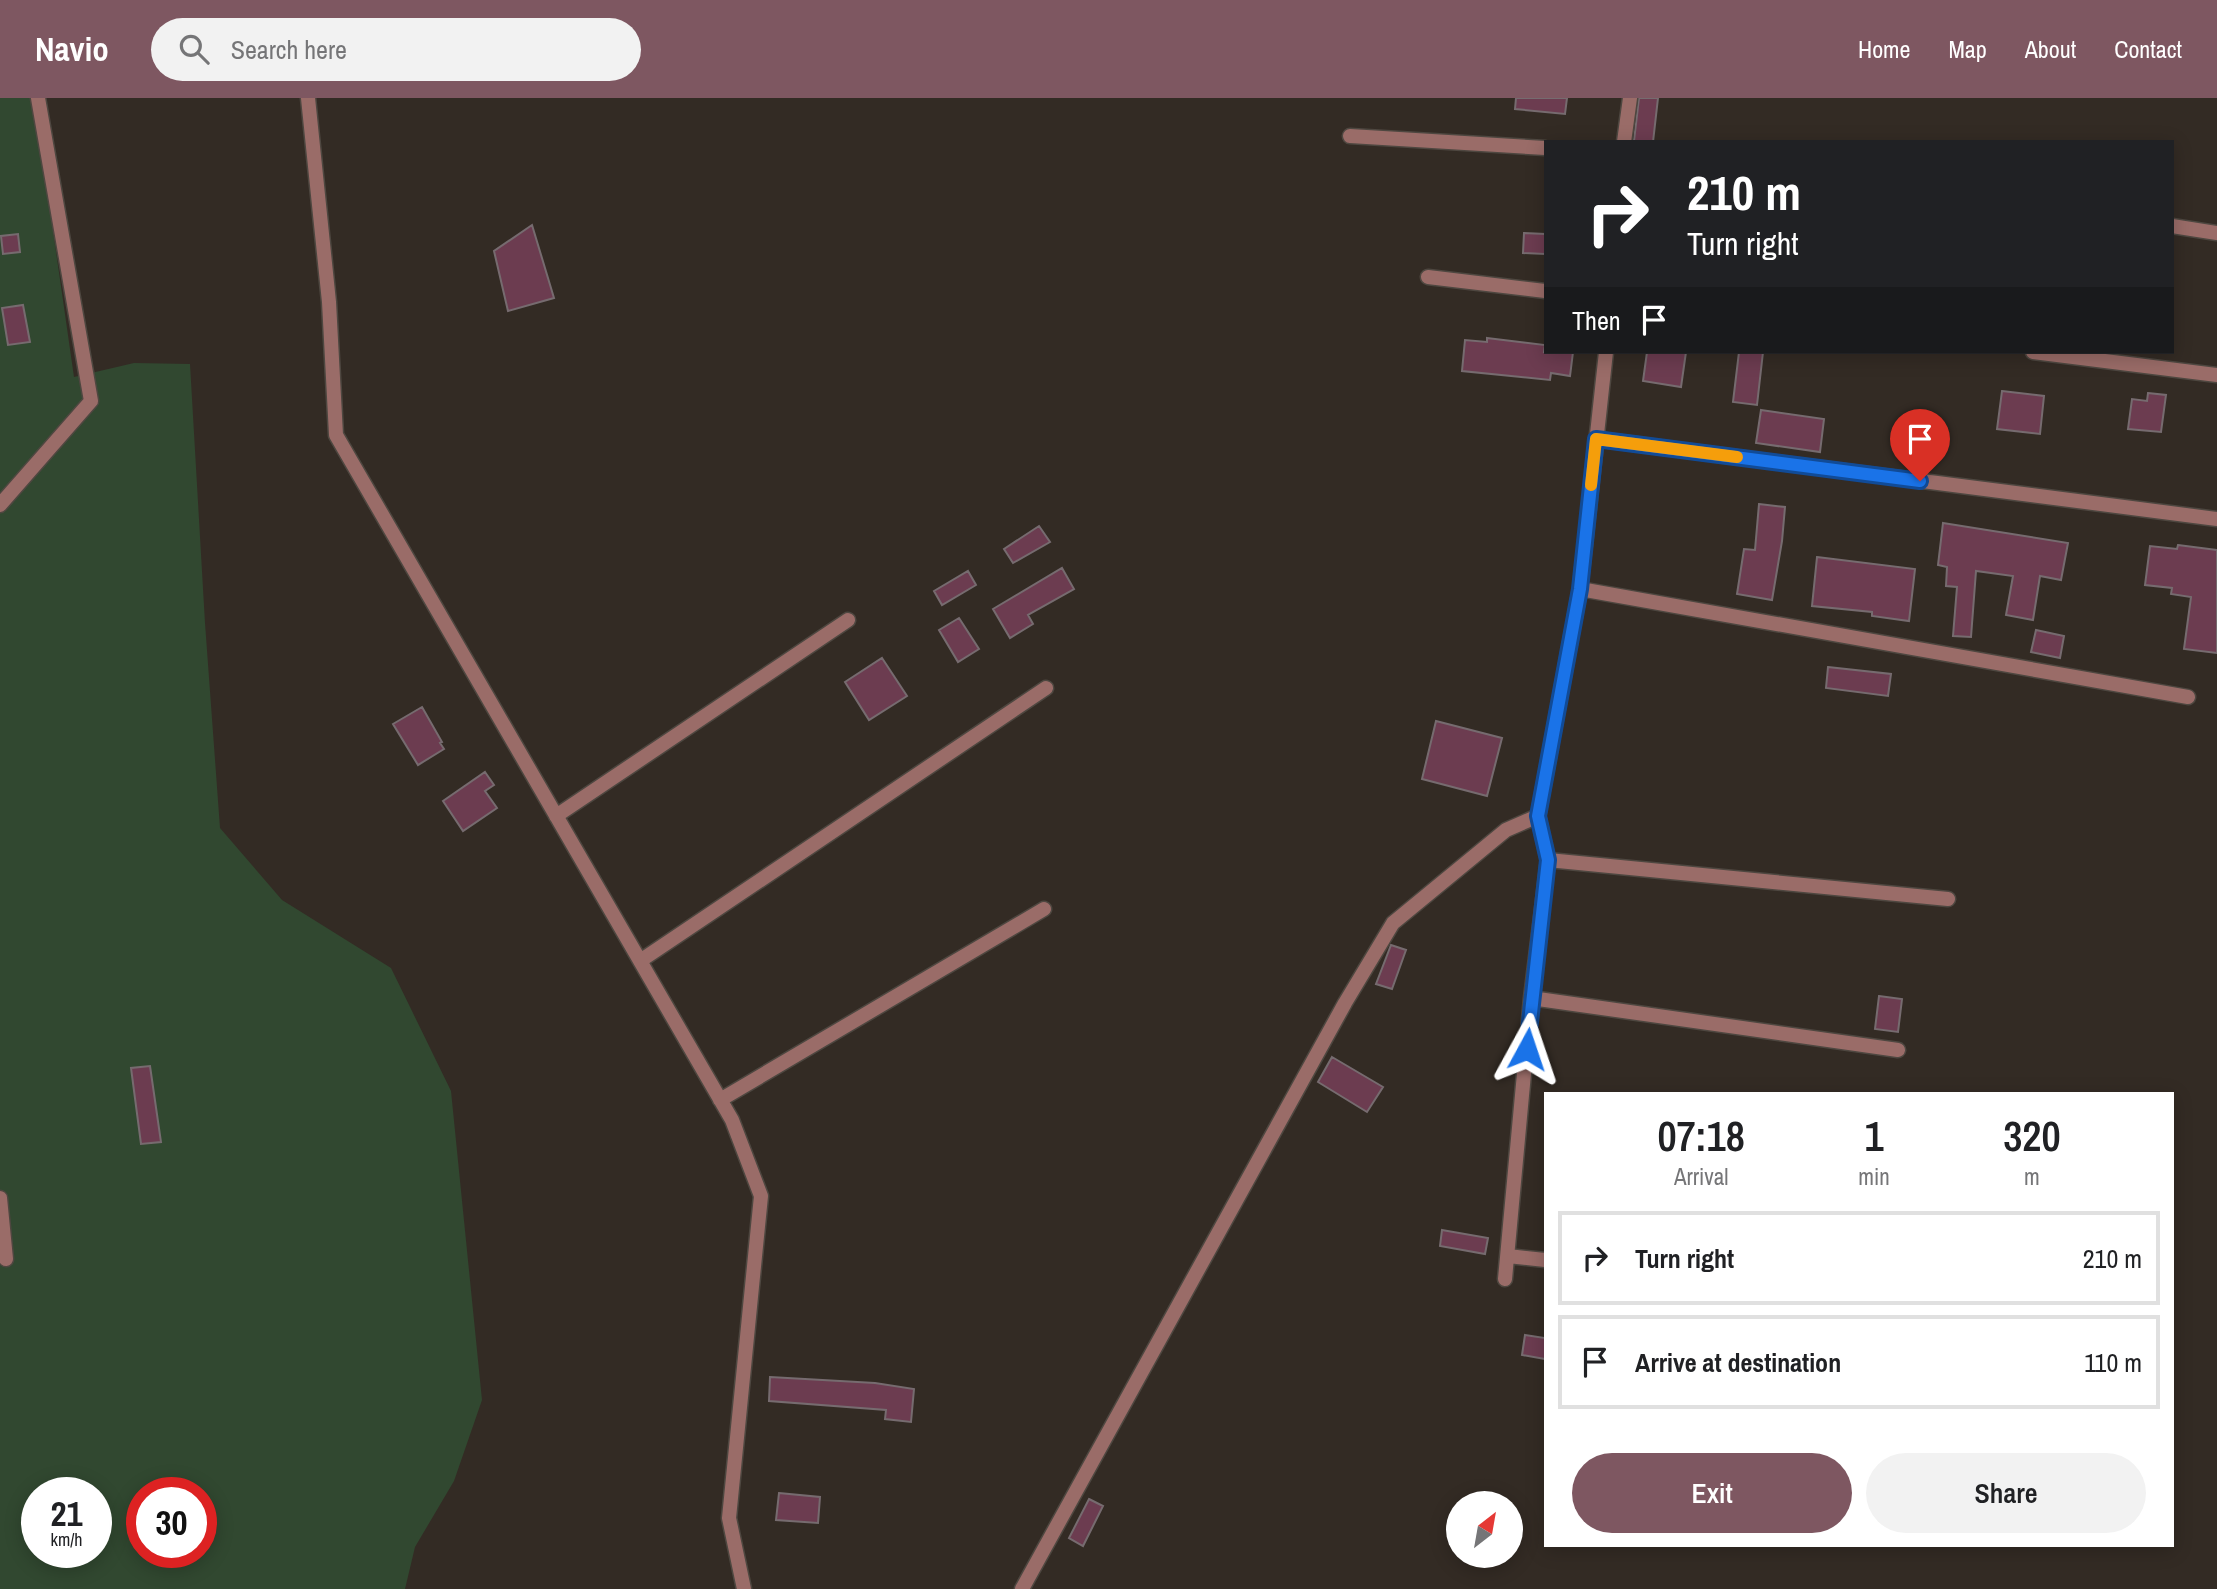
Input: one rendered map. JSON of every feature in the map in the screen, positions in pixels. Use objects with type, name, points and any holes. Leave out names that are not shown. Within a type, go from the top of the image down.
[{"type":"street","points":[[0,505],[91,401],[38,98]]},
{"type":"street","points":[[308,98],[329,302],[336,436],[732,1120],[761,1196],[729,1518],[744,1589]]},
{"type":"street","points":[[1624,140],[1630,98]]},
{"type":"street","points":[[1350,136],[1544,148]]},
{"type":"street","points":[[2174,226],[2217,233]]},
{"type":"street","points":[[1429,277],[1544,291]]},
{"type":"street","points":[[1505,1279],[1531,998],[1548,860],[1538,816],[1580,589],[1606,354]]},
{"type":"street","points":[[2049,354],[2217,375]]},
{"type":"street","points":[[1596,439],[2217,519]]},
{"type":"street","points":[[1580,589],[2188,697]]},
{"type":"street","points":[[556,816],[848,620]]},
{"type":"street","points":[[640,961],[1046,688]]},
{"type":"street","points":[[1022,1589],[1345,1003],[1393,923],[1506,830],[1538,816]]},
{"type":"street","points":[[1548,860],[1948,899]]},
{"type":"street","points":[[720,1100],[1044,909]]},
{"type":"street","points":[[1531,998],[1898,1050]]},
{"type":"street","points":[[0,1198],[6,1259]]},
{"type":"street","points":[[1507,1256],[1544,1260]]},
{"type":"green space","points":[[0,98],[34,98],[74,377],[134,363],[190,364],[220,828],[282,900],[391,968],[451,1091],[482,1400],[454,1481],[415,1547],[405,1589],[0,1589]]},
{"type":"building","points":[[1516,98],[1567,98],[1565,114],[1515,109]]},
{"type":"building","points":[[1639,98],[1658,98],[1653,140],[1634,140]]},
{"type":"building","points":[[532,225],[554,298],[508,311],[494,251]]},
{"type":"building","points":[[1524,233],[1544,234],[1544,254],[1523,253]]},
{"type":"building","points":[[18,234],[20,252],[3,254],[1,236]]},
{"type":"building","points":[[23,305],[30,342],[8,345],[2,308]]},
{"type":"building","points":[[1487,338],[1544,345],[1544,354],[1573,354],[1570,376],[1551,373],[1550,380],[1462,371],[1465,340],[1487,342]]},
{"type":"building","points":[[1647,354],[1686,354],[1681,387],[1643,381]]},
{"type":"building","points":[[1739,354],[1763,354],[1757,405],[1733,402]]},
{"type":"building","points":[[2002,391],[2044,396],[2040,434],[1997,429]]},
{"type":"building","points":[[2148,393],[2166,395],[2161,432],[2128,429],[2132,399],[2147,401]]},
{"type":"building","points":[[1761,410],[1824,419],[1820,452],[1756,443]]},
{"type":"building","points":[[1759,504],[1785,507],[1772,600],[1737,594],[1744,549],[1755,550]]},
{"type":"building","points":[[1943,523],[2068,543],[2061,580],[2040,576],[2033,620],[2006,615],[2013,576],[1976,571],[1971,637],[1953,636],[1957,587],[1946,586],[1947,567],[1938,565]]},
{"type":"building","points":[[1039,526],[1050,542],[1013,563],[1004,549]]},
{"type":"building","points":[[2178,545],[2217,550],[2217,653],[2184,649],[2191,597],[2171,594],[2172,588],[2145,585],[2150,546],[2177,549]]},
{"type":"building","points":[[1817,557],[1915,569],[1909,621],[1872,616],[1872,612],[1812,606]]},
{"type":"building","points":[[1062,568],[1074,589],[1028,615],[1033,624],[1010,638],[993,609]]},
{"type":"building","points":[[968,571],[976,585],[942,605],[934,591]]},
{"type":"building","points":[[959,618],[979,649],[958,662],[939,630]]},
{"type":"building","points":[[2036,630],[2064,636],[2060,658],[2031,652]]},
{"type":"building","points":[[882,658],[907,696],[869,720],[845,682]]},
{"type":"building","points":[[1828,667],[1891,674],[1888,696],[1826,688]]},
{"type":"building","points":[[422,707],[444,749],[418,765],[393,724]]},
{"type":"building","points":[[1436,721],[1502,738],[1487,796],[1422,779]]},
{"type":"building","points":[[485,772],[494,785],[485,791],[497,808],[463,831],[443,801]]},
{"type":"building","points":[[1391,945],[1406,950],[1392,989],[1376,984]]},
{"type":"building","points":[[1879,996],[1902,999],[1898,1032],[1875,1029]]},
{"type":"building","points":[[1332,1057],[1383,1087],[1367,1112],[1318,1082]]},
{"type":"building","points":[[150,1066],[161,1142],[141,1144],[131,1068]]},
{"type":"building","points":[[1442,1230],[1488,1238],[1485,1254],[1440,1246]]},
{"type":"building","points":[[1525,1335],[1544,1338],[1544,1359],[1522,1355]]},
{"type":"building","points":[[770,1377],[875,1383],[914,1389],[911,1422],[885,1419],[886,1410],[769,1401]]},
{"type":"building","points":[[779,1493],[820,1497],[818,1523],[776,1520]]},
{"type":"building","points":[[1089,1499],[1103,1506],[1083,1546],[1069,1538]]},
{"type":"slow traffic","points":[[1591,485],[1596,439],[1737,457]]},
{"type":"route","points":[[1527,1049],[1548,860],[1538,816],[1580,589],[1596,439],[1920,481]]}]
